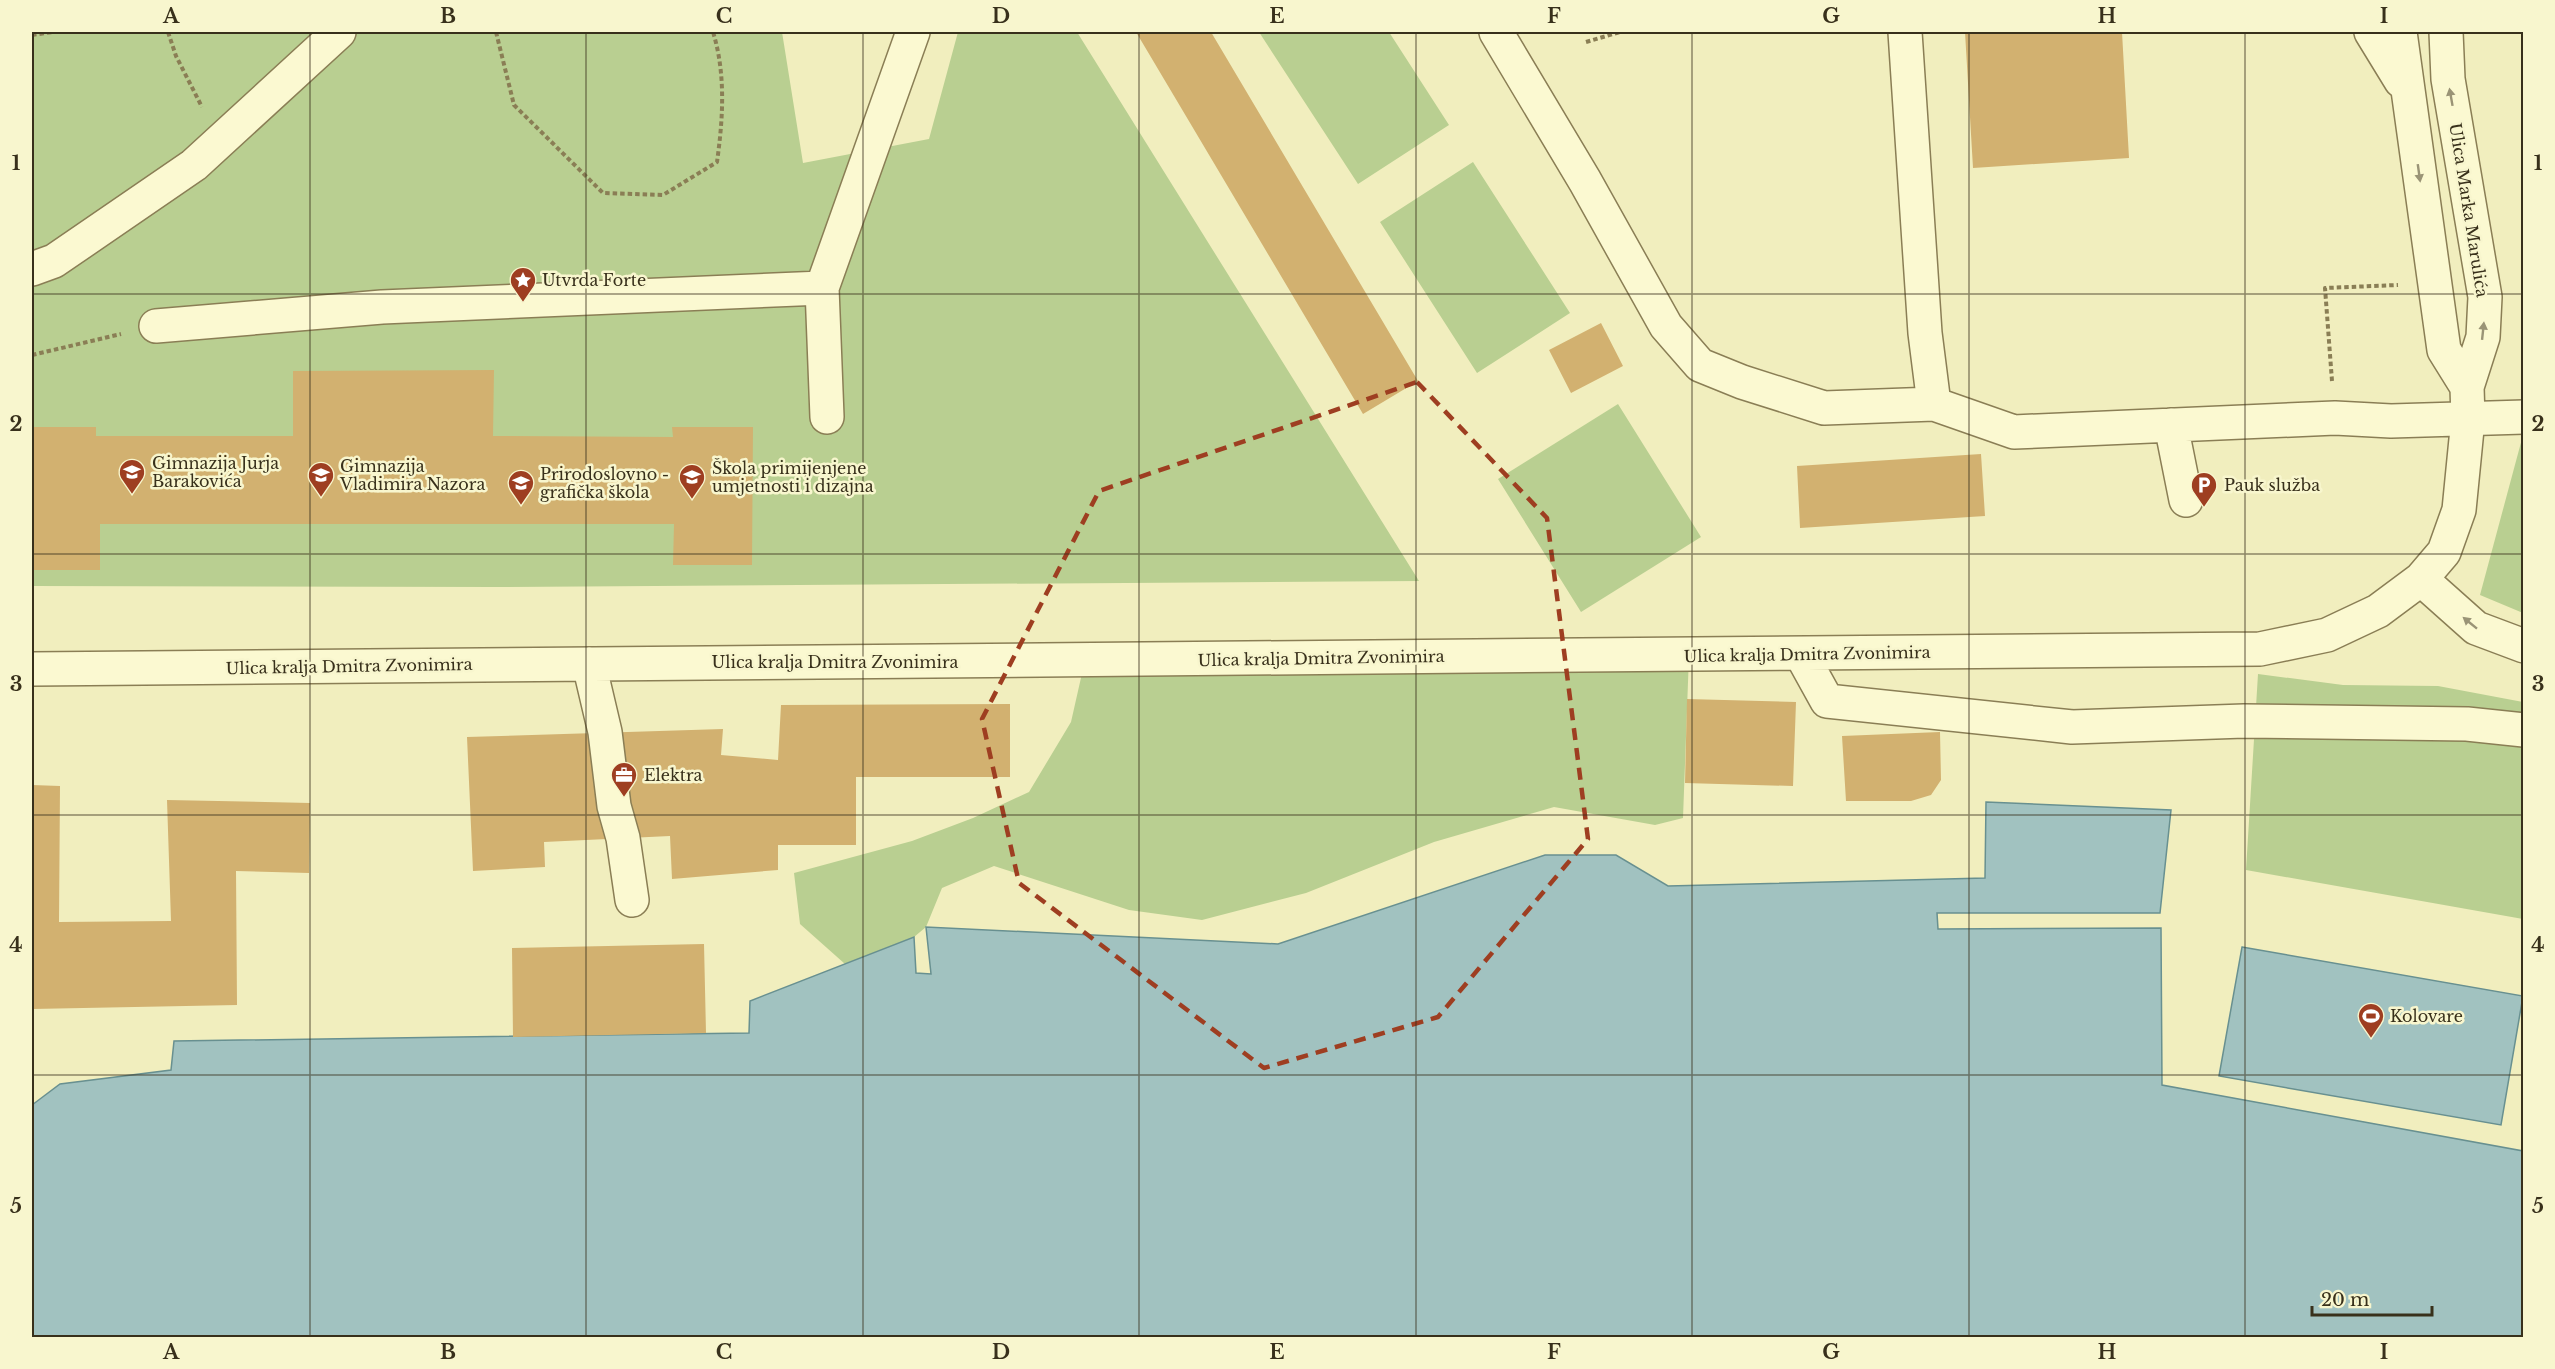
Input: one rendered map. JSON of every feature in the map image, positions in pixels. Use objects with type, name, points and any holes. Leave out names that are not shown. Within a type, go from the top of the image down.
[{"type":"street","points":[[32,269],[54,261],[194,165],[339,32]]},
{"type":"street","points":[[827,417],[822,288],[913,32]]},
{"type":"street","points":[[1496,32],[1586,181],[1666,326],[1700,365],[1742,382],[1824,408],[1934,404],[2014,432],[2336,418],[2391,421],[2523,417]]},
{"type":"street","points":[[1905,32],[1925,333],[1934,404]]},
{"type":"street","points":[[2371,32],[2409,94]]},
{"type":"street","points":[[2400,32],[2444,350],[2467,387]]},
{"type":"street","name":"Ulica Marka Marulića","points":[[2446,32],[2448,79],[2485,297],[2483,337],[2467,387],[2468,419]]},
{"type":"street","points":[[156,326],[382,307],[822,288]]},
{"type":"street","name":"Ulica kralja Dmitra Zvonimira","points":[[32,669],[2260,649],[2328,635],[2378,610],[2421,579],[2444,552],[2459,510],[2468,419]]},
{"type":"street","points":[[2171,425],[2186,500]]},
{"type":"street","points":[[2421,579],[2476,628],[2523,646]]},
{"type":"street","points":[[1801,654],[1827,701],[2072,727],[2244,722],[2467,724],[2523,730]]},
{"type":"street","points":[[590,664],[605,732],[614,806],[623,838],[632,900]]},
{"type":"path","points":[[32,34],[53,32]]},
{"type":"path","points":[[168,32],[176,56],[220,141]]},
{"type":"path","points":[[496,32],[514,105],[603,194],[663,195],[717,162],[723,119],[720,54],[713,32]]},
{"type":"path","points":[[1586,42],[1620,32]]},
{"type":"path","points":[[2325,288],[2336,418]]},
{"type":"path","points":[[32,355],[156,326]]},
{"type":"highlighted area","points":[[1417,382],[1547,518],[1588,839],[1438,1017],[1264,1068],[1019,883],[982,719],[1099,491]]},
{"type":"green space","points":[[32,32],[782,32],[803,163],[929,139],[958,32],[1077,32],[1419,581],[498,587],[32,586]]},
{"type":"green space","points":[[1259,32],[1389,32],[1449,125],[1358,184]]},
{"type":"green space","points":[[1473,162],[1570,313],[1477,373],[1380,222]]},
{"type":"green space","points":[[1618,404],[1701,537],[1581,612],[1498,479]]},
{"type":"green space","points":[[2524,435],[2523,613],[2480,595]]},
{"type":"green space","points":[[1689,655],[1683,818],[1655,825],[1554,807],[1434,842],[1306,893],[1202,920],[1129,910],[994,866],[942,888],[926,927],[914,937],[845,964],[800,924],[794,873],[912,841],[973,818],[1029,792],[1071,722],[1085,660]]},
{"type":"green space","points":[[2258,674],[2343,685],[2438,686],[2523,702],[2523,919],[2246,870]]},
{"type":"water","points":[[1986,802],[2171,810],[2160,913],[1937,913],[1938,929],[2161,928],[2162,1085],[2523,1151],[2523,1337],[32,1338],[32,1105],[60,1084],[171,1070],[174,1041],[749,1033],[750,1001],[914,937],[916,973],[931,974],[926,927],[1278,944],[1545,855],[1616,855],[1668,886],[1985,878]]},
{"type":"water","name":"Kolovare","points":[[2242,947],[2523,996],[2501,1125],[2219,1076]]},
{"type":"building","points":[[1136,32],[1211,32],[1418,381],[1363,414]]},
{"type":"building","points":[[1965,32],[2122,32],[2129,158],[1973,168]]},
{"type":"building","points":[[1601,323],[1623,366],[1571,393],[1549,350]]},
{"type":"building","points":[[494,370],[493,436],[673,437],[672,427],[753,427],[752,565],[673,565],[674,524],[100,524],[100,570],[32,570],[32,427],[96,427],[96,436],[293,436],[293,371]]},
{"type":"building","points":[[1981,454],[1985,516],[1800,528],[1797,466]]},
{"type":"building","points":[[1687,699],[1796,702],[1793,786],[1685,783]]},
{"type":"building","name":"Elektra","points":[[1010,704],[1010,777],[856,777],[856,845],[778,845],[778,870],[672,879],[670,836],[544,842],[545,867],[473,871],[467,737],[723,729],[721,755],[778,760],[781,705]]},
{"type":"building","points":[[1940,732],[1941,780],[1931,795],[1911,801],[1846,801],[1842,736]]},
{"type":"building","points":[[32,785],[60,786],[59,922],[171,921],[167,800],[310,803],[309,873],[236,871],[237,1005],[32,1009]]},
{"type":"building","points":[[704,944],[706,1033],[513,1037],[512,948]]},
{"type":"place","name":"Utvrda Forte","points":[[523,303]]},
{"type":"place","name":"Gimnazija Jurja Barakovića","points":[[132,495]]},
{"type":"place","name":"Gimnazija Vladimira Nazora","points":[[321,498]]},
{"type":"place","name":"Škola primijenjene umjetnosti i dizajna","points":[[692,500]]},
{"type":"place","name":"Prirodoslovno - grafička škola","points":[[521,506]]},
{"type":"place","name":"Pauk služba","points":[[2204,508]]},
{"type":"place","name":"Elektra","points":[[624,798]]},
{"type":"place","name":"Kolovare","points":[[2371,1039]]}]
